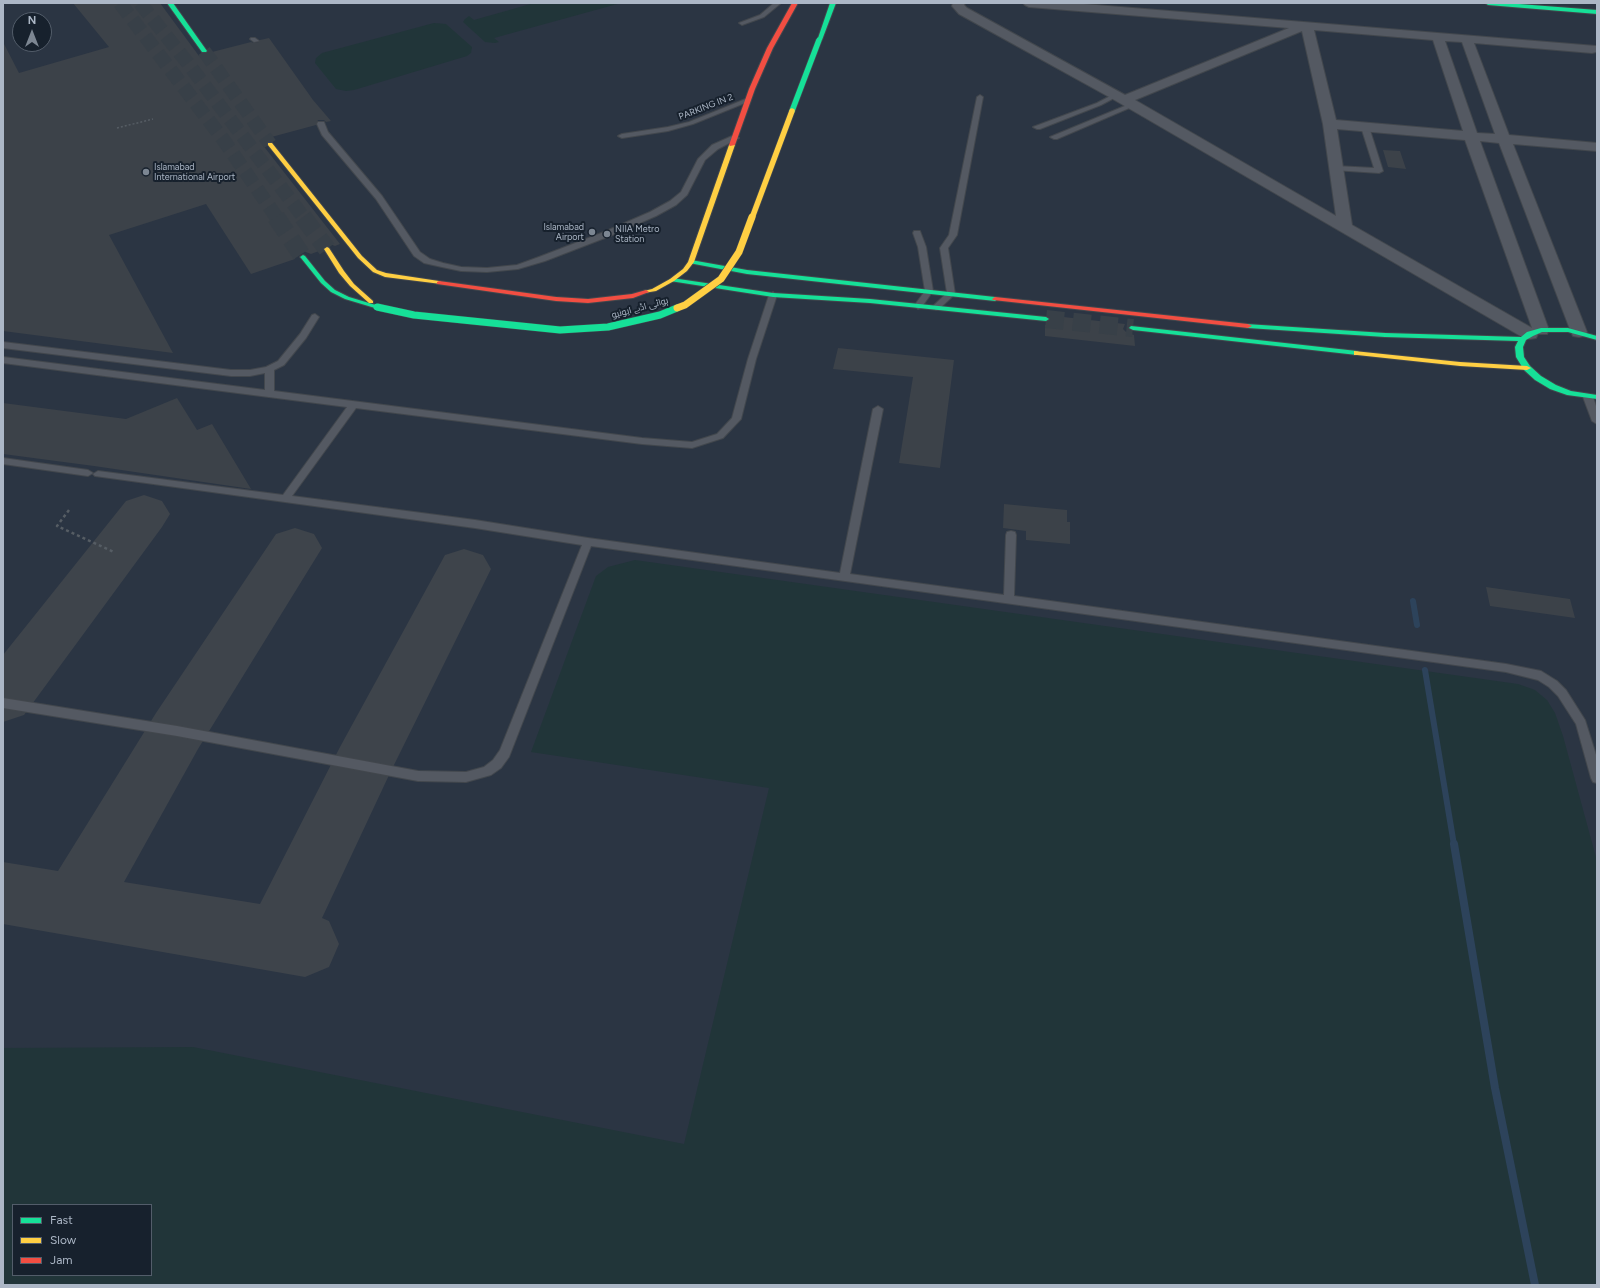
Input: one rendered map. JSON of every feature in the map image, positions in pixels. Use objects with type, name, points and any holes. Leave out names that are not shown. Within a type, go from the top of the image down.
[{"type":"main road","points":[[170,3],[204,51]]},
{"type":"main road","points":[[270,144],[360,257],[375,271],[385,275],[556,299],[588,301],[633,296],[654,290],[672,280],[685,270],[691,262],[748,100],[770,48],[795,3]]},
{"type":"main road","name":"ہوائی اڈے ایونیو","points":[[303,257],[322,282],[333,291],[347,298],[377,307],[414,314],[560,330],[608,327],[647,319],[685,306],[721,279],[739,252],[833,3]]},
{"type":"main road","points":[[1488,3],[1597,12]]},
{"type":"main road","points":[[327,249],[333,261],[352,285],[377,307]]},
{"type":"main road","points":[[691,262],[747,272],[1311,331],[1385,335],[1531,334],[1554,329],[1579,332],[1597,338]]},
{"type":"main road","points":[[672,280],[773,295],[870,301],[1046,319]]},
{"type":"main road","points":[[1025,317],[1028,301]]},
{"type":"main road","points":[[1133,328],[1460,364],[1527,368]]},
{"type":"main road","points":[[1531,334],[1519,347],[1520,357],[1527,368],[1538,378],[1553,387],[1570,393],[1593,397]]},
{"type":"street","points":[[959,3],[958,6],[963,11],[1124,100],[1531,334]]},
{"type":"street","points":[[1029,3],[1307,24],[1467,40],[1592,49]]},
{"type":"street","points":[[1124,100],[1307,24]]},
{"type":"street","points":[[1307,24],[1330,124],[1345,227]]},
{"type":"street","points":[[1438,37],[1531,334]]},
{"type":"street","points":[[1467,40],[1579,332]]},
{"type":"street","points":[[1330,124],[1597,147]]},
{"type":"lane","points":[[742,23],[762,16],[778,3]]},
{"type":"lane","points":[[936,307],[952,294],[944,248],[953,235],[980,97]]},
{"type":"lane","name":"PARKING IN 2","points":[[622,136],[668,129],[691,123],[748,100]]},
{"type":"lane","points":[[1037,127],[1099,104],[1124,100]]},
{"type":"lane","points":[[1054,137],[1124,100]]},
{"type":"lane","points":[[321,124],[325,133],[379,198],[417,254],[427,261],[461,269],[503,269],[518,267],[607,234],[653,214],[673,203],[684,193],[702,159],[715,147],[734,138]]},
{"type":"lane","points":[[1336,168],[1379,171],[1365,127]]},
{"type":"lane","points":[[917,233],[922,247],[929,291],[918,306]]},
{"type":"lane","points":[[3,360],[642,441],[692,445],[720,436],[736,419],[752,359],[773,295]]},
{"type":"lane","points":[[3,345],[230,373],[250,373],[268,369],[282,363],[303,336],[315,317]]},
{"type":"lane","points":[[268,369],[270,394]]},
{"type":"lane","points":[[1593,397],[1597,421]]},
{"type":"lane","points":[[285,499],[354,404]]},
{"type":"lane","points":[[844,577],[878,409]]},
{"type":"lane","points":[[3,462],[475,524],[588,542],[1506,668],[1541,676],[1553,684],[1573,708],[1581,722],[1597,776]]},
{"type":"lane","points":[[1010,600],[1011,535]]},
{"type":"lane","points":[[3,703],[177,731],[418,776],[466,777],[487,771],[497,764],[505,753],[588,542]]},
{"type":"path","points":[[118,128],[153,119]]},
{"type":"path","points":[[69,510],[57,526],[114,552]]},
{"type":"shaded area","points":[[3,3],[1597,3],[1597,1285],[3,1285]]},
{"type":"green space","points":[[534,3],[621,3],[494,38],[499,42],[495,43],[485,42],[463,22],[469,16],[474,20]]},
{"type":"green space","points":[[434,23],[446,24],[472,47],[471,53],[467,56],[354,90],[346,91],[336,89],[315,63],[316,58],[322,53]]},
{"type":"green space","points":[[635,560],[1518,684],[1535,690],[1547,700],[1555,713],[1563,736],[1597,861],[1597,1285],[3,1285],[3,1048],[193,1047],[684,1144],[769,788],[531,752],[596,576],[608,567]]},
{"type":"building","name":"Islamabad International Airport","points":[[73,3],[160,3],[199,56],[209,56],[212,52],[251,42],[259,42],[260,40],[269,38],[313,100],[331,121],[326,122],[324,120],[318,120],[316,125],[264,139],[262,144],[340,244],[335,246],[327,243],[320,245],[318,248],[319,251],[311,254],[303,251],[296,253],[294,257],[295,259],[251,274],[206,204],[109,235],[173,353],[3,331],[3,42],[19,73],[109,47]]},
{"type":"building","points":[[1383,150],[1400,151],[1406,169],[1388,167]]},
{"type":"building","points":[[1055,316],[1125,324],[1123,329],[1127,333],[1134,335],[1135,346],[1045,336],[1045,325],[1053,324],[1056,319]]},
{"type":"building","points":[[838,348],[954,360],[940,468],[899,463],[913,377],[833,369]]},
{"type":"building","points":[[177,398],[197,430],[212,424],[251,489],[3,454],[3,403],[126,419]]},
{"type":"building","points":[[1004,504],[1067,510],[1067,522],[1070,522],[1070,544],[1026,540],[1026,531],[1003,528]]},
{"type":"building","points":[[1486,587],[1570,599],[1575,618],[1490,606]]},
{"type":"waterway","points":[[1413,601],[1417,625]]},
{"type":"waterway","points":[[1425,670],[1454,845]]},
{"type":"waterway","points":[[1454,844],[1495,1088],[1535,1285]]},
{"type":"taxiway","points":[[3,698],[144,514]]},
{"type":"taxiway","points":[[75,904],[177,731],[295,548]]},
{"type":"taxiway","points":[[278,939],[362,766],[464,569]]},
{"type":"taxiway","points":[[3,893],[305,944]]},
{"type":"tunnel","points":[[120,3],[225,142],[277,218]]},
{"type":"tunnel","points":[[140,3],[187,62],[304,218]]},
{"type":"tunnel","points":[[204,51],[270,144]]},
{"type":"tunnel","points":[[276,217],[303,257]]},
{"type":"tunnel","points":[[303,217],[327,249]]},
{"type":"tunnel","points":[[1046,319],[1133,328]]},
{"type":"traffic: fast","points":[[170,3],[204,51]]},
{"type":"traffic: fast","points":[[819,40],[833,3]]},
{"type":"traffic: fast","points":[[1488,3],[1597,12]]},
{"type":"traffic: fast","points":[[792,111],[819,40]]},
{"type":"traffic: fast","points":[[303,257],[323,282],[333,291],[347,298],[377,307]]},
{"type":"traffic: fast","points":[[691,262],[747,272],[995,299]]},
{"type":"traffic: fast","points":[[672,280],[773,295],[870,301],[1046,319]]},
{"type":"traffic: fast","points":[[377,307],[414,315],[560,330],[608,327],[660,315],[677,308]]},
{"type":"traffic: fast","points":[[1248,326],[1385,335],[1523,339]]},
{"type":"traffic: fast","points":[[1133,328],[1357,353]]},
{"type":"traffic: fast","points":[[1597,338],[1568,330],[1541,330],[1530,334],[1523,339],[1519,347],[1520,357],[1527,368],[1538,378],[1553,387],[1570,393],[1597,397]]},
{"type":"traffic: slow","points":[[677,308],[685,305],[721,279],[739,252],[792,111]]},
{"type":"traffic: slow","points":[[270,144],[360,257],[375,271],[385,275],[439,283]]},
{"type":"traffic: slow","points":[[646,292],[654,290],[672,280],[685,270],[691,262],[732,145]]},
{"type":"traffic: slow","points":[[327,249],[341,272],[352,285],[371,302]]},
{"type":"traffic: slow","points":[[1357,353],[1460,364],[1527,368]]},
{"type":"traffic: jam","points":[[732,145],[752,89],[770,48],[795,3]]},
{"type":"traffic: jam","points":[[439,283],[556,299],[588,301],[633,296],[646,292]]},
{"type":"traffic: jam","points":[[995,299],[1248,326]]},
{"type":"place","name":"Islamabad International Airport","points":[[146,172]]},
{"type":"place","name":"Islamabad Airport","points":[[592,232]]},
{"type":"place","name":"NIIA Metro Station","points":[[607,234]]}]
